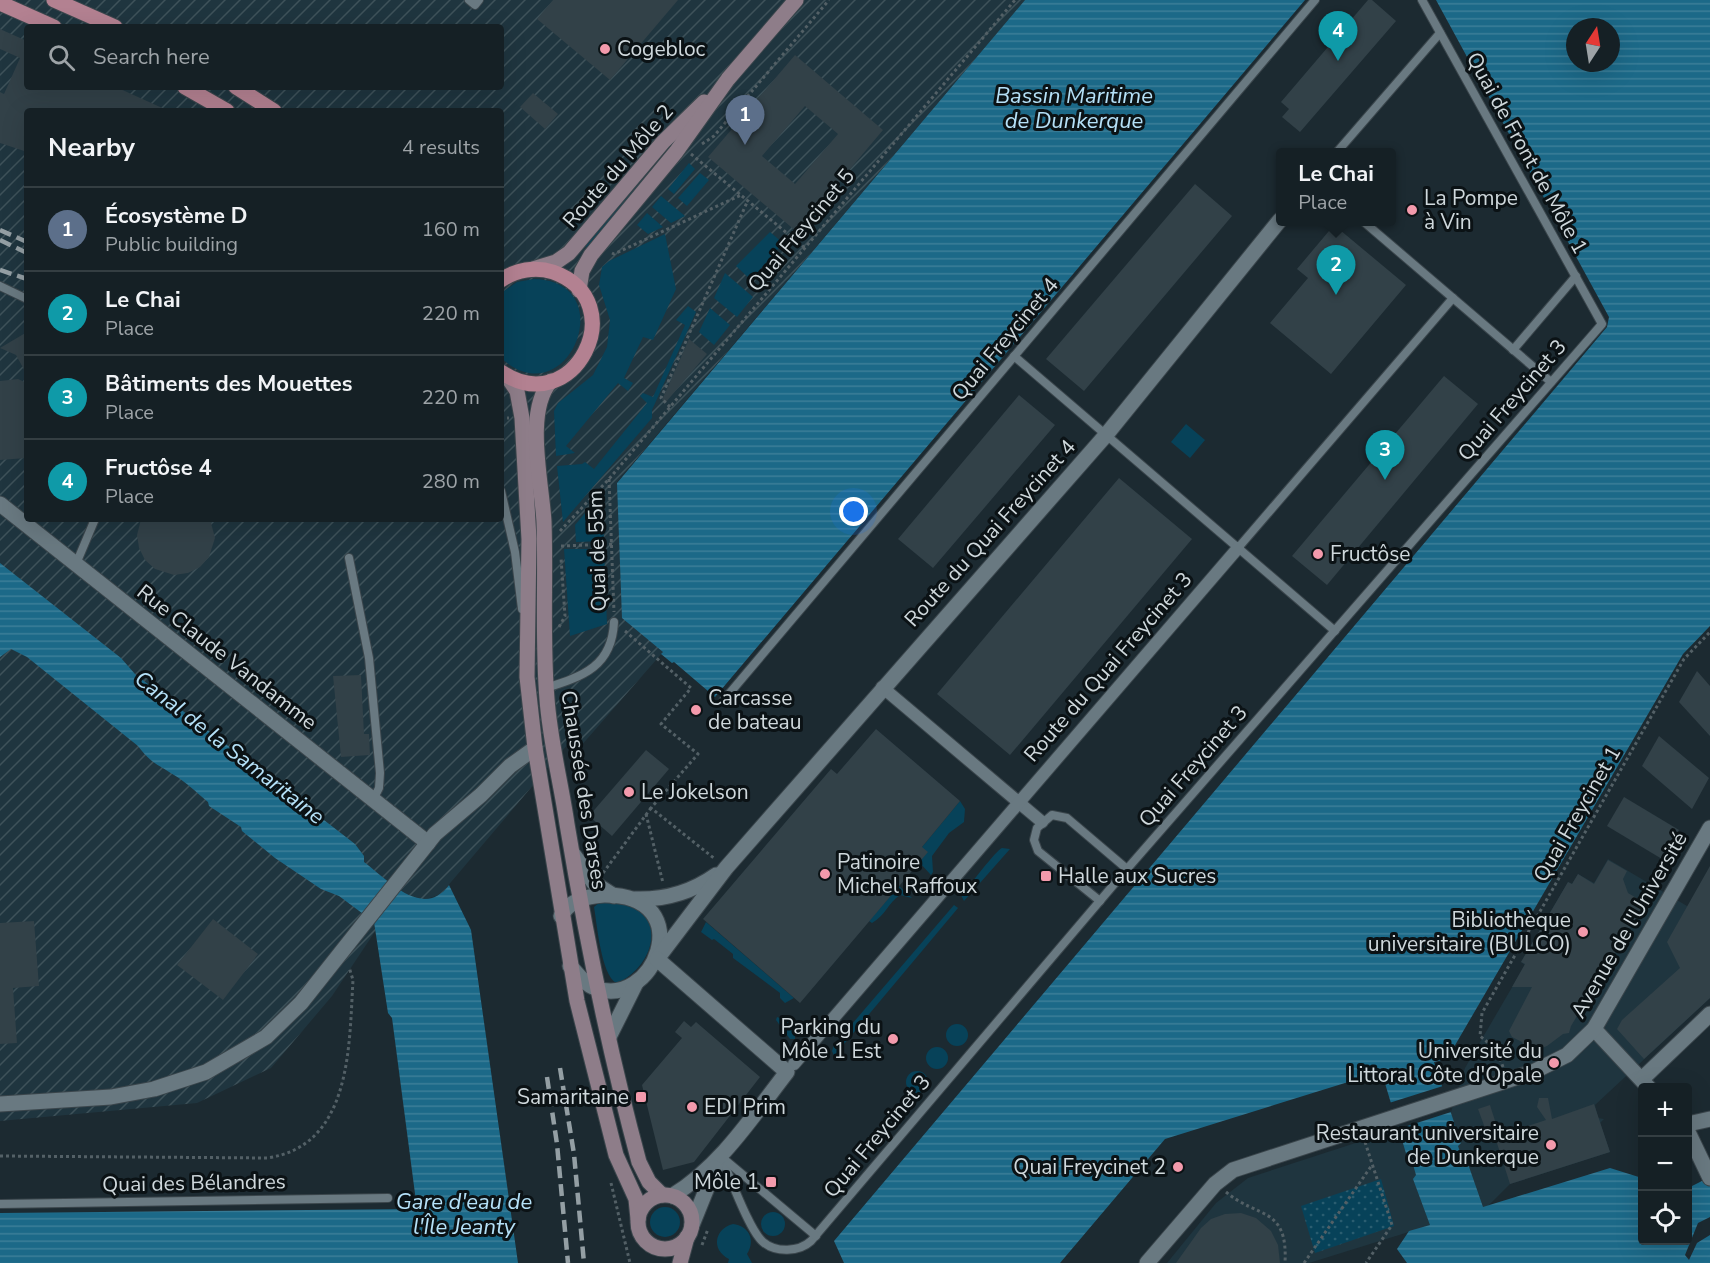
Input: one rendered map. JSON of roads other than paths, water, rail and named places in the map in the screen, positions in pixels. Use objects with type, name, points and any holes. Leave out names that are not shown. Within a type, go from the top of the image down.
[{"type":"main road","points":[[54,0],[108,24]]},
{"type":"main road","name":"Route du Môle 2","points":[[579,290],[582,271],[591,255],[676,152],[728,79],[796,0]]},
{"type":"main road","points":[[0,3],[47,24]]},
{"type":"main road","name":"Route du Môle 2","points":[[532,269],[556,262],[569,254],[671,134],[728,79]]},
{"type":"main road","points":[[190,90],[222,108]]},
{"type":"main road","points":[[241,90],[269,108]]},
{"type":"main road","points":[[504,278],[532,269],[561,275],[579,290],[592,317],[591,340],[576,366],[551,381],[529,383],[504,374]]},
{"type":"main road","name":"Chaussée des Darses","points":[[504,374],[520,399],[522,418],[529,539],[527,653],[535,748],[561,916],[570,966],[616,1155],[636,1199],[638,1219]]},
{"type":"main road","name":"Chaussée des Darses","points":[[551,381],[540,396],[537,417],[544,521],[543,632],[546,688],[553,738],[580,900],[598,989],[639,1162],[649,1182],[667,1196]]},
{"type":"main road","points":[[657,1263],[639,1230],[638,1219],[642,1207],[648,1201],[667,1196],[688,1208],[690,1231],[680,1263]]},
{"type":"main road","points":[[646,1242],[658,1248],[669,1249],[680,1245],[690,1231]]},
{"type":"street","name":"Route du Quai Freycinet 4","points":[[637,981],[657,959],[726,868],[882,687],[1106,435],[1276,226]]},
{"type":"street","name":"Rue Claude Vandamme","points":[[0,504],[428,843]]},
{"type":"street","name":"Route du Quai Freycinet 3","points":[[667,1196],[691,1184],[721,1157],[790,1068],[1238,548]]},
{"type":"street","points":[[882,687],[1042,822]]},
{"type":"street","points":[[0,1104],[139,1093],[206,1072],[266,1037],[283,1023],[345,949],[428,843],[510,766],[535,748]]},
{"type":"street","name":"Avenue de l'Université","points":[[1147,1263],[1215,1184],[1242,1165],[1505,1081],[1560,1059],[1581,1044],[1594,1029],[1710,828]]},
{"type":"street","points":[[572,852],[594,883],[614,896]]},
{"type":"street","name":"Route du Quai Freycinet 4","points":[[614,896],[633,899],[666,897],[695,887],[726,868]]},
{"type":"street","points":[[561,916],[568,906],[580,900],[614,896]]},
{"type":"street","points":[[633,899],[646,906],[657,920],[661,935],[657,959],[790,1068]]},
{"type":"street","points":[[570,966],[585,982],[598,989],[618,991],[637,981]]},
{"type":"street","points":[[609,1037],[637,981]]},
{"type":"street","points":[[1594,1029],[1645,1083],[1710,1014]]},
{"type":"street","points":[[1692,1123],[1710,1119]]},
{"type":"street","points":[[1690,1137],[1710,1178]]},
{"type":"street","name":"Route du Quai Freycinet 3","points":[[690,1231],[721,1157]]},
{"type":"lane","name":"Quai Freycinet 4","points":[[723,701],[1315,0]]},
{"type":"lane","name":"Quai de Front de Môle 1","points":[[1422,0],[1602,324]]},
{"type":"lane","points":[[1341,148],[1440,33]]},
{"type":"lane","points":[[1369,226],[1551,382]]},
{"type":"lane","points":[[1513,350],[1575,276]]},
{"type":"lane","points":[[0,286],[24,297]]},
{"type":"lane","name":"Route du Quai Freycinet 3","points":[[1238,548],[1453,298]]},
{"type":"lane","name":"Quai Freycinet 3","points":[[816,1236],[1127,869],[1602,324]]},
{"type":"lane","points":[[1014,356],[1335,631]]},
{"type":"lane","name":"Chaussée des Darses","points":[[504,504],[515,552],[527,653]]},
{"type":"lane","points":[[75,564],[94,522]]},
{"type":"lane","points":[[349,558],[369,658],[380,773],[379,788],[373,800]]},
{"type":"lane","points":[[546,688],[588,670],[603,660],[611,646],[614,621]]},
{"type":"lane","points":[[1100,902],[1038,851],[1034,836],[1042,822],[1052,815],[1066,818],[1127,869]]},
{"type":"lane","points":[[721,1157],[816,1236],[806,1246],[795,1249],[774,1248],[764,1242],[754,1229],[721,1157]]},
{"type":"lane","name":"Quai des Bélandres","points":[[0,1204],[388,1198]]},
{"type":"water","name":"Bassin Maritime de Dunkerque","points":[[1025,0],[1305,0],[715,697],[674,662],[672,663],[661,654],[663,652],[622,618],[617,483]]},
{"type":"water","points":[[1436,0],[1710,0],[1710,626],[1683,654],[1447,1059],[1434,1062],[1461,1143],[1458,1146],[1463,1161],[1467,1161],[1483,1207],[1610,1168],[1638,1177],[1638,1245],[1689,1245],[1685,1255],[1689,1260],[1697,1243],[1710,1235],[1710,1263],[1407,1263],[1397,1249],[1409,1231],[1430,1225],[1413,1179],[1416,1175],[1412,1161],[1408,1160],[1384,1080],[1374,1074],[1165,1139],[1060,1263],[844,1263],[834,1241],[1607,327],[1609,317]]},
{"type":"water","name":"Gare d'eau de l'Île Jeanty","points":[[0,563],[121,658],[135,674],[355,844],[364,856],[364,862],[395,886],[417,898],[428,899],[439,895],[449,885],[471,930],[518,1263],[0,1263],[0,1213],[417,1209],[392,1018],[388,1013],[374,922],[339,896],[321,889],[275,858],[242,831],[241,827],[209,806],[208,802],[183,781],[151,760],[138,746],[27,657],[11,649],[0,657]]},
{"type":"water","points":[[1710,1177],[1710,1217],[1698,1223],[1692,1238],[1692,1186]]},
{"type":"railway","points":[[0,230],[24,241]]},
{"type":"railway","points":[[0,240],[24,252]]},
{"type":"railway","points":[[0,270],[24,278]]},
{"type":"railway","points":[[560,1068],[574,1154],[584,1263]]},
{"type":"railway","points":[[547,1077],[557,1144],[568,1263]]},
{"type":"place","name":"Cogebloc","points":[[605,49]]},
{"type":"place","name":"Fructôse 4","points":[[1338,61]]},
{"type":"place","name":"Écosystème D","points":[[745,145]]},
{"type":"place","name":"La Pompe à Vin","points":[[1412,210]]},
{"type":"place","name":"Le Chai","points":[[1336,295]]},
{"type":"place","name":"Bâtiments des Mouettes","points":[[1385,480]]},
{"type":"place","name":"Fructôse","points":[[1318,554]]},
{"type":"place","name":"Carcasse de bateau","points":[[696,710]]},
{"type":"place","name":"Le Jokelson","points":[[629,792]]},
{"type":"place","name":"Patinoire Michel Raffoux","points":[[825,874]]},
{"type":"place","name":"Halle aux Sucres","points":[[1046,876]]},
{"type":"place","name":"Bibliothèque universitaire (BULCO)","points":[[1583,932]]},
{"type":"place","name":"Parking du Môle 1 Est","points":[[893,1039]]},
{"type":"place","name":"Université du Littoral Côte d'Opale","points":[[1554,1063]]},
{"type":"place","name":"Samaritaine","points":[[641,1097]]},
{"type":"place","name":"EDI Prim","points":[[692,1107]]},
{"type":"place","name":"Restaurant universitaire de Dunkerque","points":[[1551,1145]]},
{"type":"place","name":"Quai Freycinet 2","points":[[1178,1167]]},
{"type":"place","name":"Môle 1","points":[[771,1182]]},
{"type":"water label","name":"Canal de la Samaritaine","points":[[230,747]]}]
